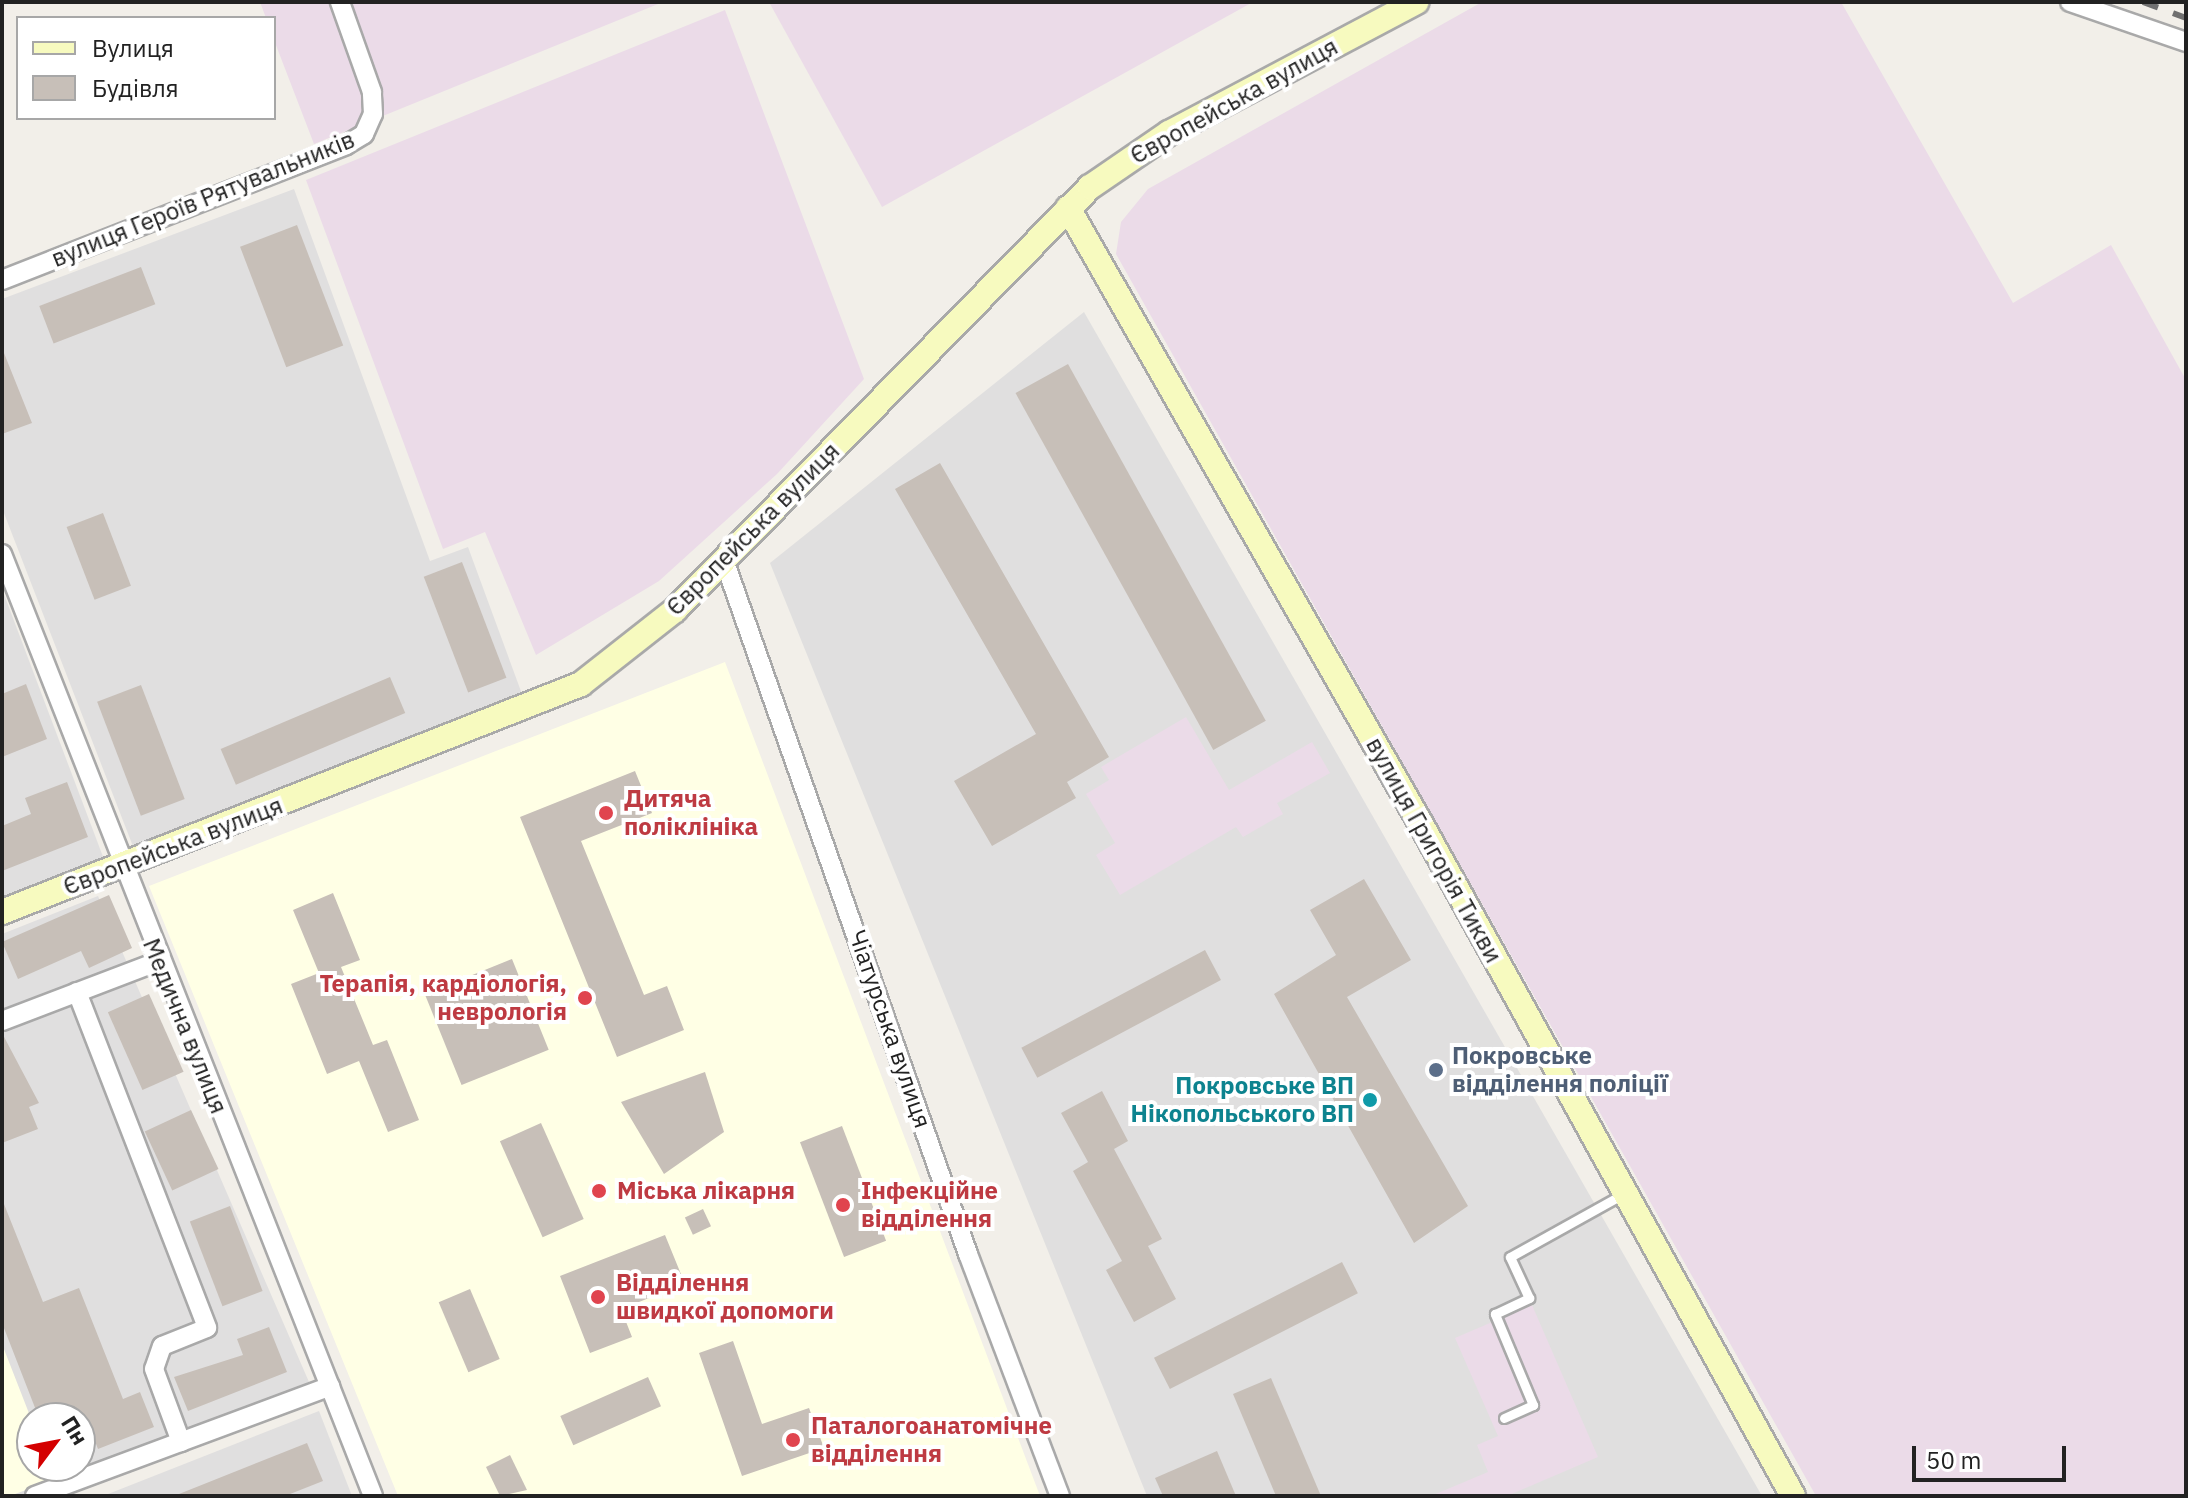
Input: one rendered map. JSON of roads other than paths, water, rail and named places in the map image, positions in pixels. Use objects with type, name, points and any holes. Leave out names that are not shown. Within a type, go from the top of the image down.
[{"type":"street","name":"вулиця Героїв Рятувальників","points":[[2,280],[346,145],[364,134],[373,114],[372,92],[340,2]]},
{"type":"street","name":"Європейська вулиця","points":[[2,912],[581,684],[623,655],[724,560],[1068,208],[1112,170],[1169,133],[1416,2]]},
{"type":"street","points":[[2070,2],[2186,42]]},
{"type":"street","name":"вулиця Григорія Тикви","points":[[1068,208],[1793,1496]]},
{"type":"street","name":"Медична вулиця","points":[[2,554],[121,866],[373,1496]]},
{"type":"street","name":"Чіатурська вулиця","points":[[724,560],[968,1254],[1060,1496]]},
{"type":"street","points":[[2,1021],[159,961]]},
{"type":"street","points":[[77,992],[207,1328],[162,1346],[154,1369],[181,1442]]},
{"type":"street","points":[[38,1495],[330,1386]]},
{"type":"lane","points":[[1504,1418],[1533,1405],[1495,1314],[1529,1298],[1510,1257],[1625,1193]]},
{"type":"railway","points":[[2143,2],[2186,18]]},
{"type":"place","name":"Дитяча поліклініка","points":[[606,813]]},
{"type":"place","name":"Терапія, кардіологія, неврологія","points":[[585,998]]},
{"type":"place","name":"Покровське відділення поліції","points":[[1436,1070]]},
{"type":"place","name":"Покровське ВП Нікопольського ВП","points":[[1370,1100]]},
{"type":"place","name":"Мiська лiкарня","points":[[599,1191]]},
{"type":"place","name":"Інфекційне відділення","points":[[843,1205]]},
{"type":"place","name":"Відділення швидкої допомоги","points":[[598,1297]]},
{"type":"place","name":"Паталогоанатомічне відділення","points":[[793,1440]]}]
